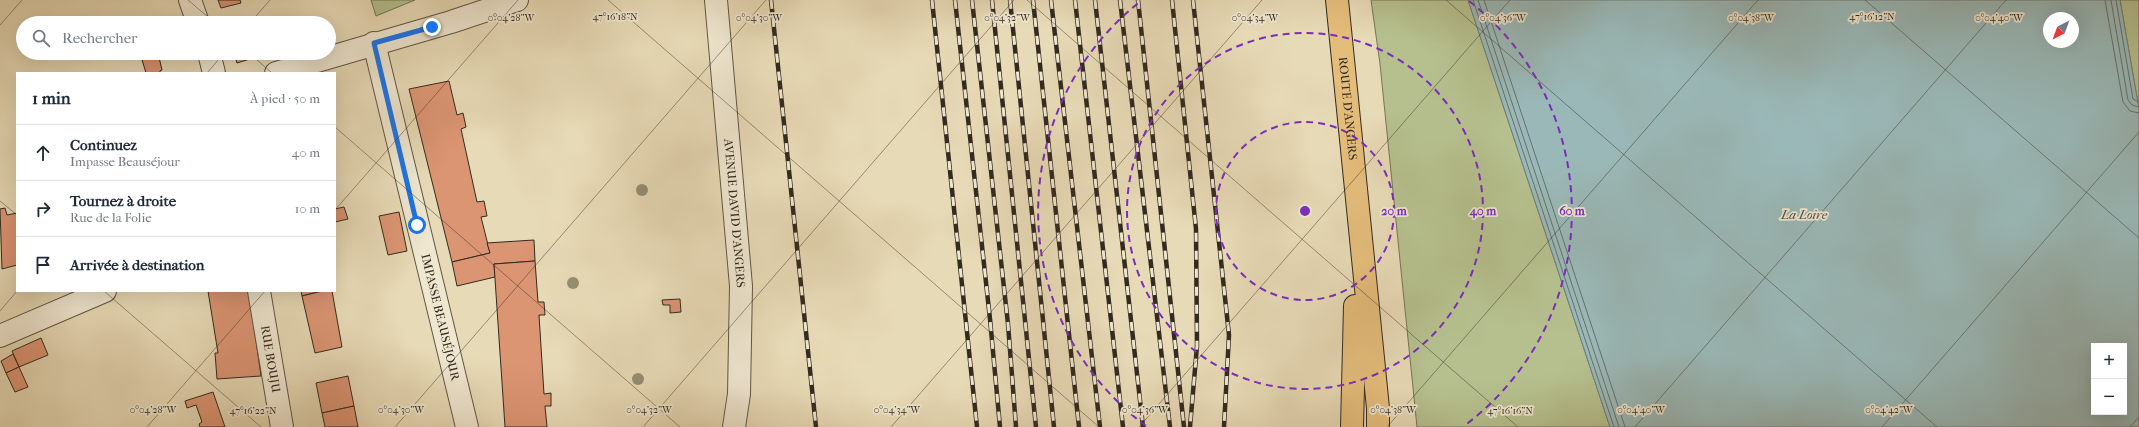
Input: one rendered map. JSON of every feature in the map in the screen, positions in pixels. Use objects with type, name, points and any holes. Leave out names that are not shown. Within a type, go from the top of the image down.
[{"type":"main road","name":"ROUTE D'ANGERS","points":[[1338,0],[1358,217],[1378,408],[1378,427]]},
{"type":"main road","name":"ROUTE D'ANGERS","points":[[1352,427],[1358,217]]},
{"type":"street","points":[[190,0],[196,16]]},
{"type":"street","points":[[336,55],[451,22],[517,0]]},
{"type":"street","name":"AVENUE DAVID D'ANGERS","points":[[716,0],[741,286],[739,394],[734,427]]},
{"type":"street","name":"IMPASSE BEAUSÉJOUR","points":[[374,43],[467,427]]},
{"type":"street","points":[[211,60],[214,72]]},
{"type":"street","points":[[279,72],[318,60]]},
{"type":"street","points":[[0,336],[103,292]]},
{"type":"street","name":"RUE BOUJU","points":[[259,292],[282,427]]},
{"type":"green space","points":[[371,0],[415,0],[376,16]]},
{"type":"green space","points":[[1371,0],[1468,0],[1610,427],[1417,427],[1380,64]]},
{"type":"green space","points":[[2120,0],[2139,0],[2139,109]]},
{"type":"water","name":"La Loire","points":[[1468,0],[2120,0],[2139,109],[2139,427],[1610,427]]},
{"type":"building","points":[[218,0],[240,0],[241,3],[221,8]]},
{"type":"building","points":[[142,60],[160,60],[162,70],[160,72],[146,72]]},
{"type":"building","points":[[236,60],[247,60],[237,63]]},
{"type":"building","points":[[449,81],[457,115],[463,113],[466,127],[461,129],[477,202],[484,201],[487,216],[481,217],[490,253],[452,262],[409,89]]},
{"type":"building","points":[[344,207],[348,219],[336,222],[336,209]]},
{"type":"building","points":[[5,208],[7,215],[16,213],[16,265],[2,269],[0,209]]},
{"type":"building","points":[[399,212],[407,251],[388,255],[379,216]]},
{"type":"building","points":[[534,240],[535,261],[494,264],[495,277],[457,286],[452,262],[490,253],[487,243]]},
{"type":"building","points":[[535,261],[538,302],[544,302],[545,315],[539,315],[544,394],[551,393],[551,406],[545,406],[547,427],[505,427],[494,264]]},
{"type":"building","points":[[208,292],[249,292],[261,376],[217,379],[215,353],[218,353]]},
{"type":"building","points":[[301,292],[318,292],[302,296]]},
{"type":"building","points":[[318,292],[332,292],[342,347],[315,353],[302,296]]},
{"type":"building","points":[[680,299],[681,312],[670,313],[670,305],[663,305],[662,300]]},
{"type":"building","points":[[41,338],[48,355],[19,367],[12,351]]},
{"type":"building","points":[[13,354],[19,367],[6,373],[1,361]]},
{"type":"building","points":[[19,367],[28,387],[15,392],[6,373]]},
{"type":"building","points":[[348,376],[354,406],[322,413],[316,383]]},
{"type":"building","points":[[213,392],[225,427],[200,427],[199,424],[202,422],[196,405],[187,408],[185,401]]},
{"type":"building","points":[[354,406],[358,427],[325,427],[322,413]]},
{"type":"railway","points":[[771,0],[816,427]]},
{"type":"railway","points":[[932,0],[977,427]]},
{"type":"railway","points":[[955,0],[990,319],[1000,427]]},
{"type":"railway","points":[[972,0],[1008,324],[1016,427]]},
{"type":"railway","points":[[992,0],[1036,427]]},
{"type":"railway","points":[[1010,0],[1054,427]]},
{"type":"railway","points":[[1033,0],[1079,427]]},
{"type":"railway","points":[[1051,0],[1100,427]]},
{"type":"railway","points":[[1075,0],[1123,427]]},
{"type":"railway","points":[[1095,0],[1143,427]]},
{"type":"railway","points":[[1120,0],[1170,427]]},
{"type":"railway","points":[[1138,0],[1184,427]]},
{"type":"railway","points":[[1172,0],[1196,229],[1197,346],[1190,427]]},
{"type":"railway","points":[[1193,0],[1229,335],[1224,427]]},
{"type":"route","points":[[417,225],[374,43],[432,27]]}]
